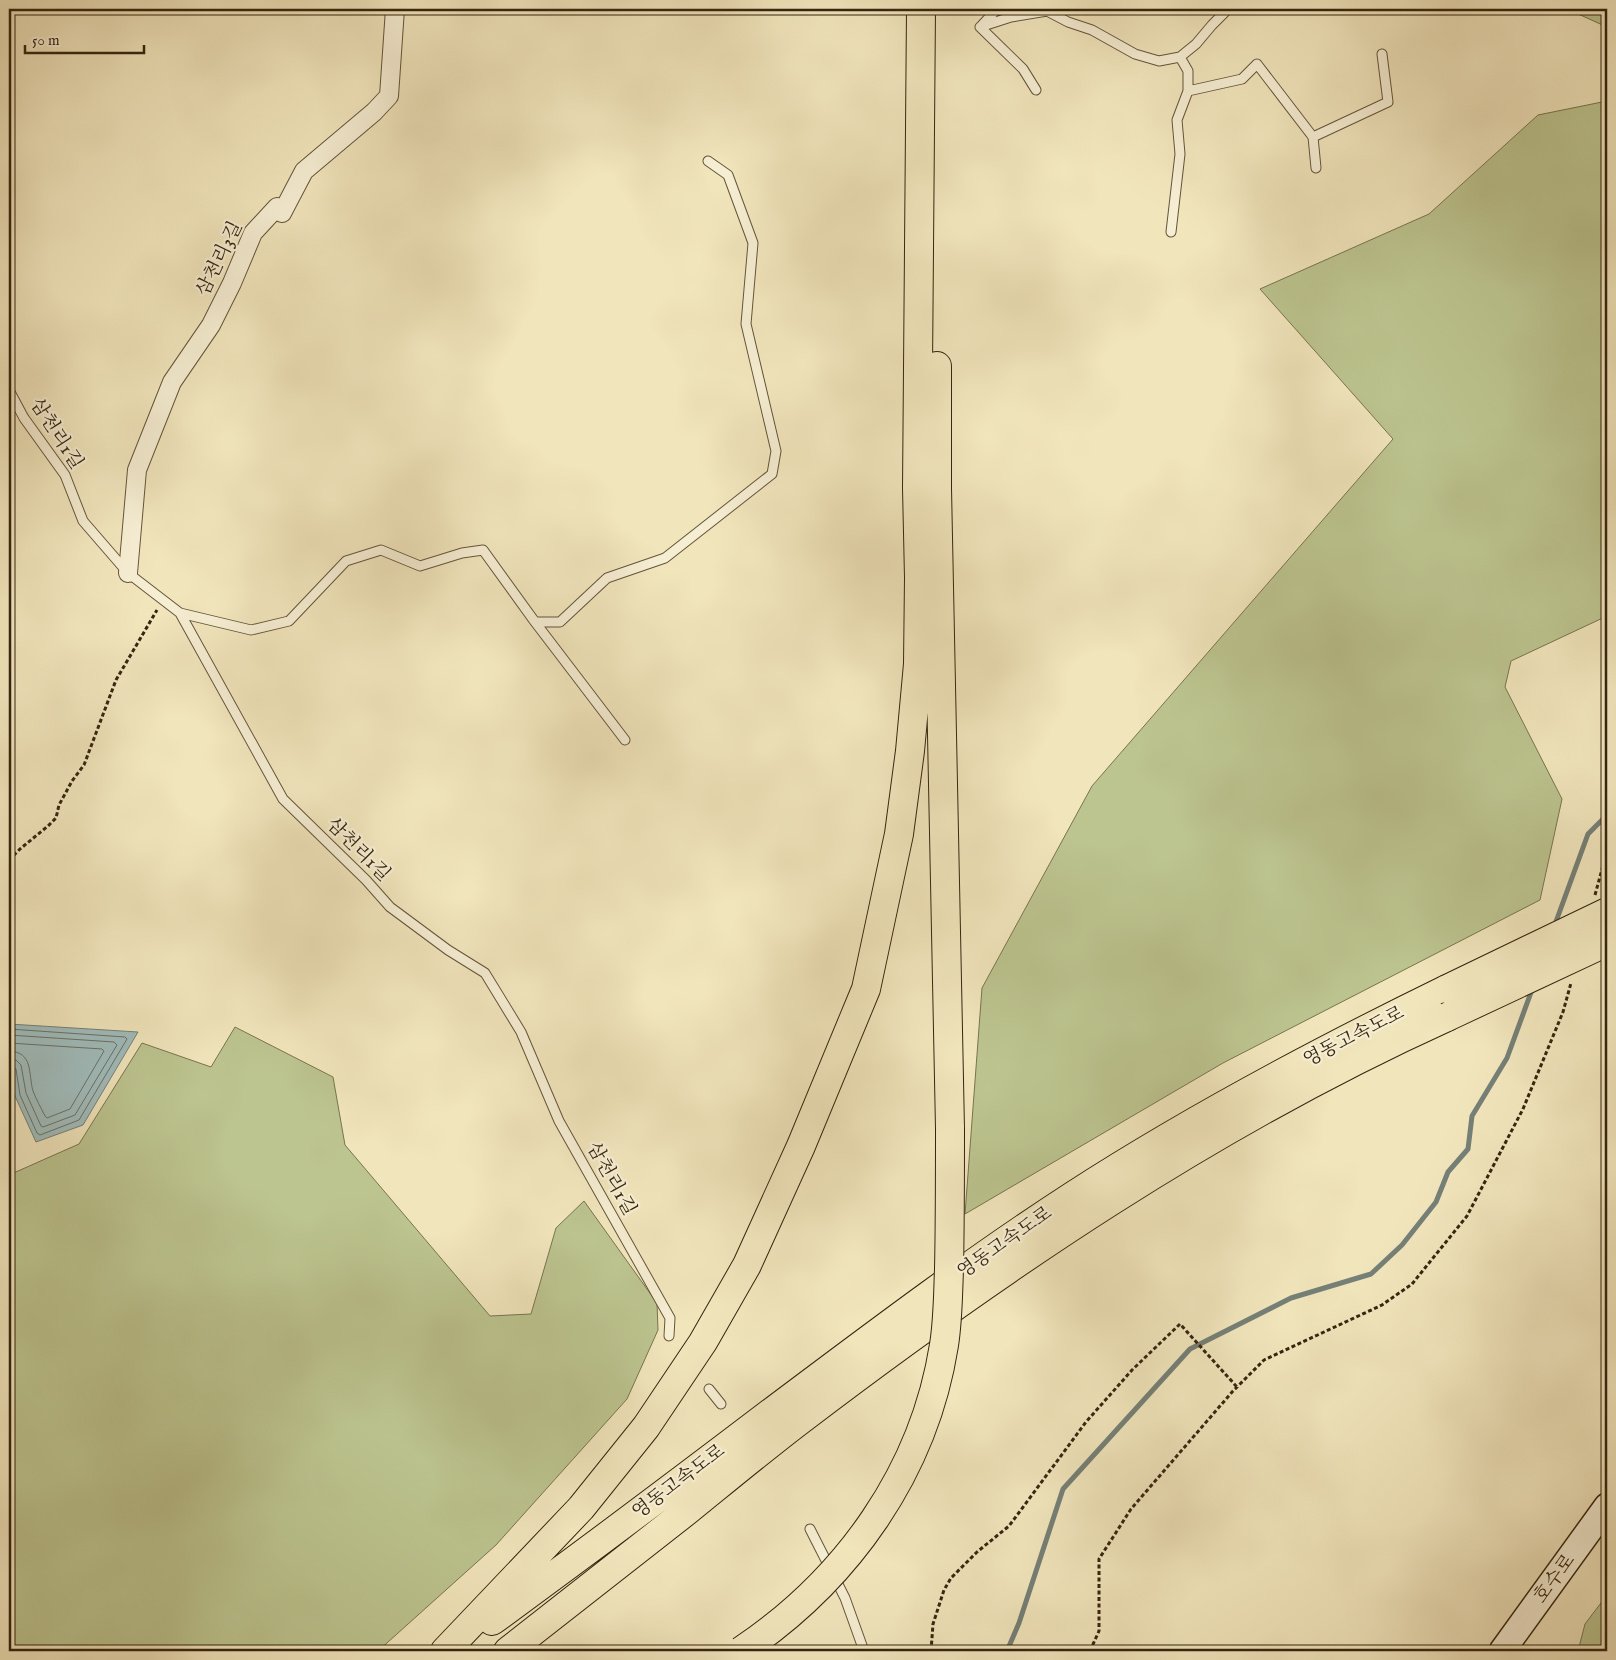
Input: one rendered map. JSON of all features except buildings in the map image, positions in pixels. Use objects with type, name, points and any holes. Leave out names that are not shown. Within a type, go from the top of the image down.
[{"type":"highway","points":[[445,1651],[581,1508],[646,1427],[703,1342],[747,1265],[801,1146],[866,989],[899,834],[910,751],[918,664],[917,488],[921,9]]},
{"type":"highway","points":[[741,1651],[784,1620],[844,1559],[864,1535],[900,1479],[925,1424],[940,1370],[947,1322],[950,1129],[937,488],[936,9]]},
{"type":"highway","name":"영동고속도로","points":[[453,1651],[845,1357],[976,1262],[1073,1196],[1191,1124],[1300,1064],[1448,989],[1601,906]]},
{"type":"highway","name":"영동고속도로","points":[[508,1651],[797,1422],[915,1335],[1057,1235],[1181,1158],[1292,1094],[1393,1041],[1607,942]]},
{"type":"street","name":"삼천리3길","points":[[128,572],[137,470],[172,382],[211,324],[232,283],[253,233],[276,207],[282,213],[304,172],[374,112],[389,96],[396,9]]},
{"type":"street","name":"호수로","points":[[1502,1651],[1607,1506]]},
{"type":"lane","points":[[980,27],[997,9]]},
{"type":"lane","points":[[980,27],[1011,16],[1047,11],[1068,22],[1092,30],[1135,54],[1158,61],[1180,58],[1196,44],[1228,9]]},
{"type":"lane","points":[[980,27],[1023,70],[1036,90]]},
{"type":"lane","points":[[1313,138],[1388,102],[1382,54]]},
{"type":"lane","points":[[1171,232],[1180,154],[1177,120],[1188,91],[1188,71],[1180,58]]},
{"type":"lane","points":[[1188,91],[1242,79],[1258,64],[1313,138],[1316,168]]},
{"type":"lane","points":[[536,622],[560,622],[607,578],[665,558],[772,474],[776,451],[746,324],[753,243],[728,175],[708,161]]},
{"type":"lane","name":"삼천리1길","points":[[9,390],[24,418],[65,474],[83,521],[128,572],[180,613],[283,799],[366,880],[390,907],[448,950],[485,972],[522,1032],[559,1121],[670,1318],[670,1336]]},
{"type":"lane","points":[[180,613],[251,630],[288,621],[346,560],[381,550],[420,566],[462,553],[484,550],[625,740]]},
{"type":"lane","points":[[709,1389],[721,1404]]},
{"type":"lane","points":[[810,1530],[845,1598],[864,1651]]},
{"type":"path","points":[[9,860],[56,818],[59,805],[72,781],[84,765],[116,680],[151,623],[162,599]]},
{"type":"path","points":[[1601,906],[1604,862],[1607,858]]},
{"type":"path","points":[[1090,1651],[1099,1631],[1099,1559],[1131,1509],[1237,1387],[1264,1360],[1382,1305],[1412,1284],[1467,1216],[1523,1109],[1563,1012],[1573,974]]},
{"type":"path","points":[[931,1651],[933,1624],[944,1590],[951,1578],[977,1552],[1009,1526],[1086,1422],[1132,1370],[1180,1324],[1237,1387]]},
{"type":"green space","points":[[1567,9],[1607,9],[1607,27]]},
{"type":"green space","points":[[1607,101],[1607,616],[1511,661],[1505,687],[1562,799],[1540,900],[1223,1063],[965,1214],[982,988],[1092,786],[1393,439],[1260,289],[1429,214],[1538,115]]},
{"type":"green space","points":[[235,1027],[333,1077],[345,1145],[490,1316],[531,1314],[556,1228],[584,1201],[657,1303],[658,1330],[627,1399],[496,1545],[378,1651],[9,1651],[9,1175],[79,1144],[142,1043],[211,1067]]},
{"type":"green space","points":[[1607,1595],[1607,1651],[1578,1651],[1585,1624]]},
{"type":"water","points":[[9,1024],[138,1032],[83,1125],[36,1142],[15,1096],[9,1054]]},
{"type":"waterway","points":[[1554,927],[1588,834],[1607,815]]},
{"type":"waterway","points":[[1007,1651],[1019,1623],[1063,1489],[1190,1349],[1291,1298],[1371,1274],[1402,1245],[1436,1202],[1448,1172],[1468,1149],[1472,1116],[1507,1058],[1533,987]]}]
